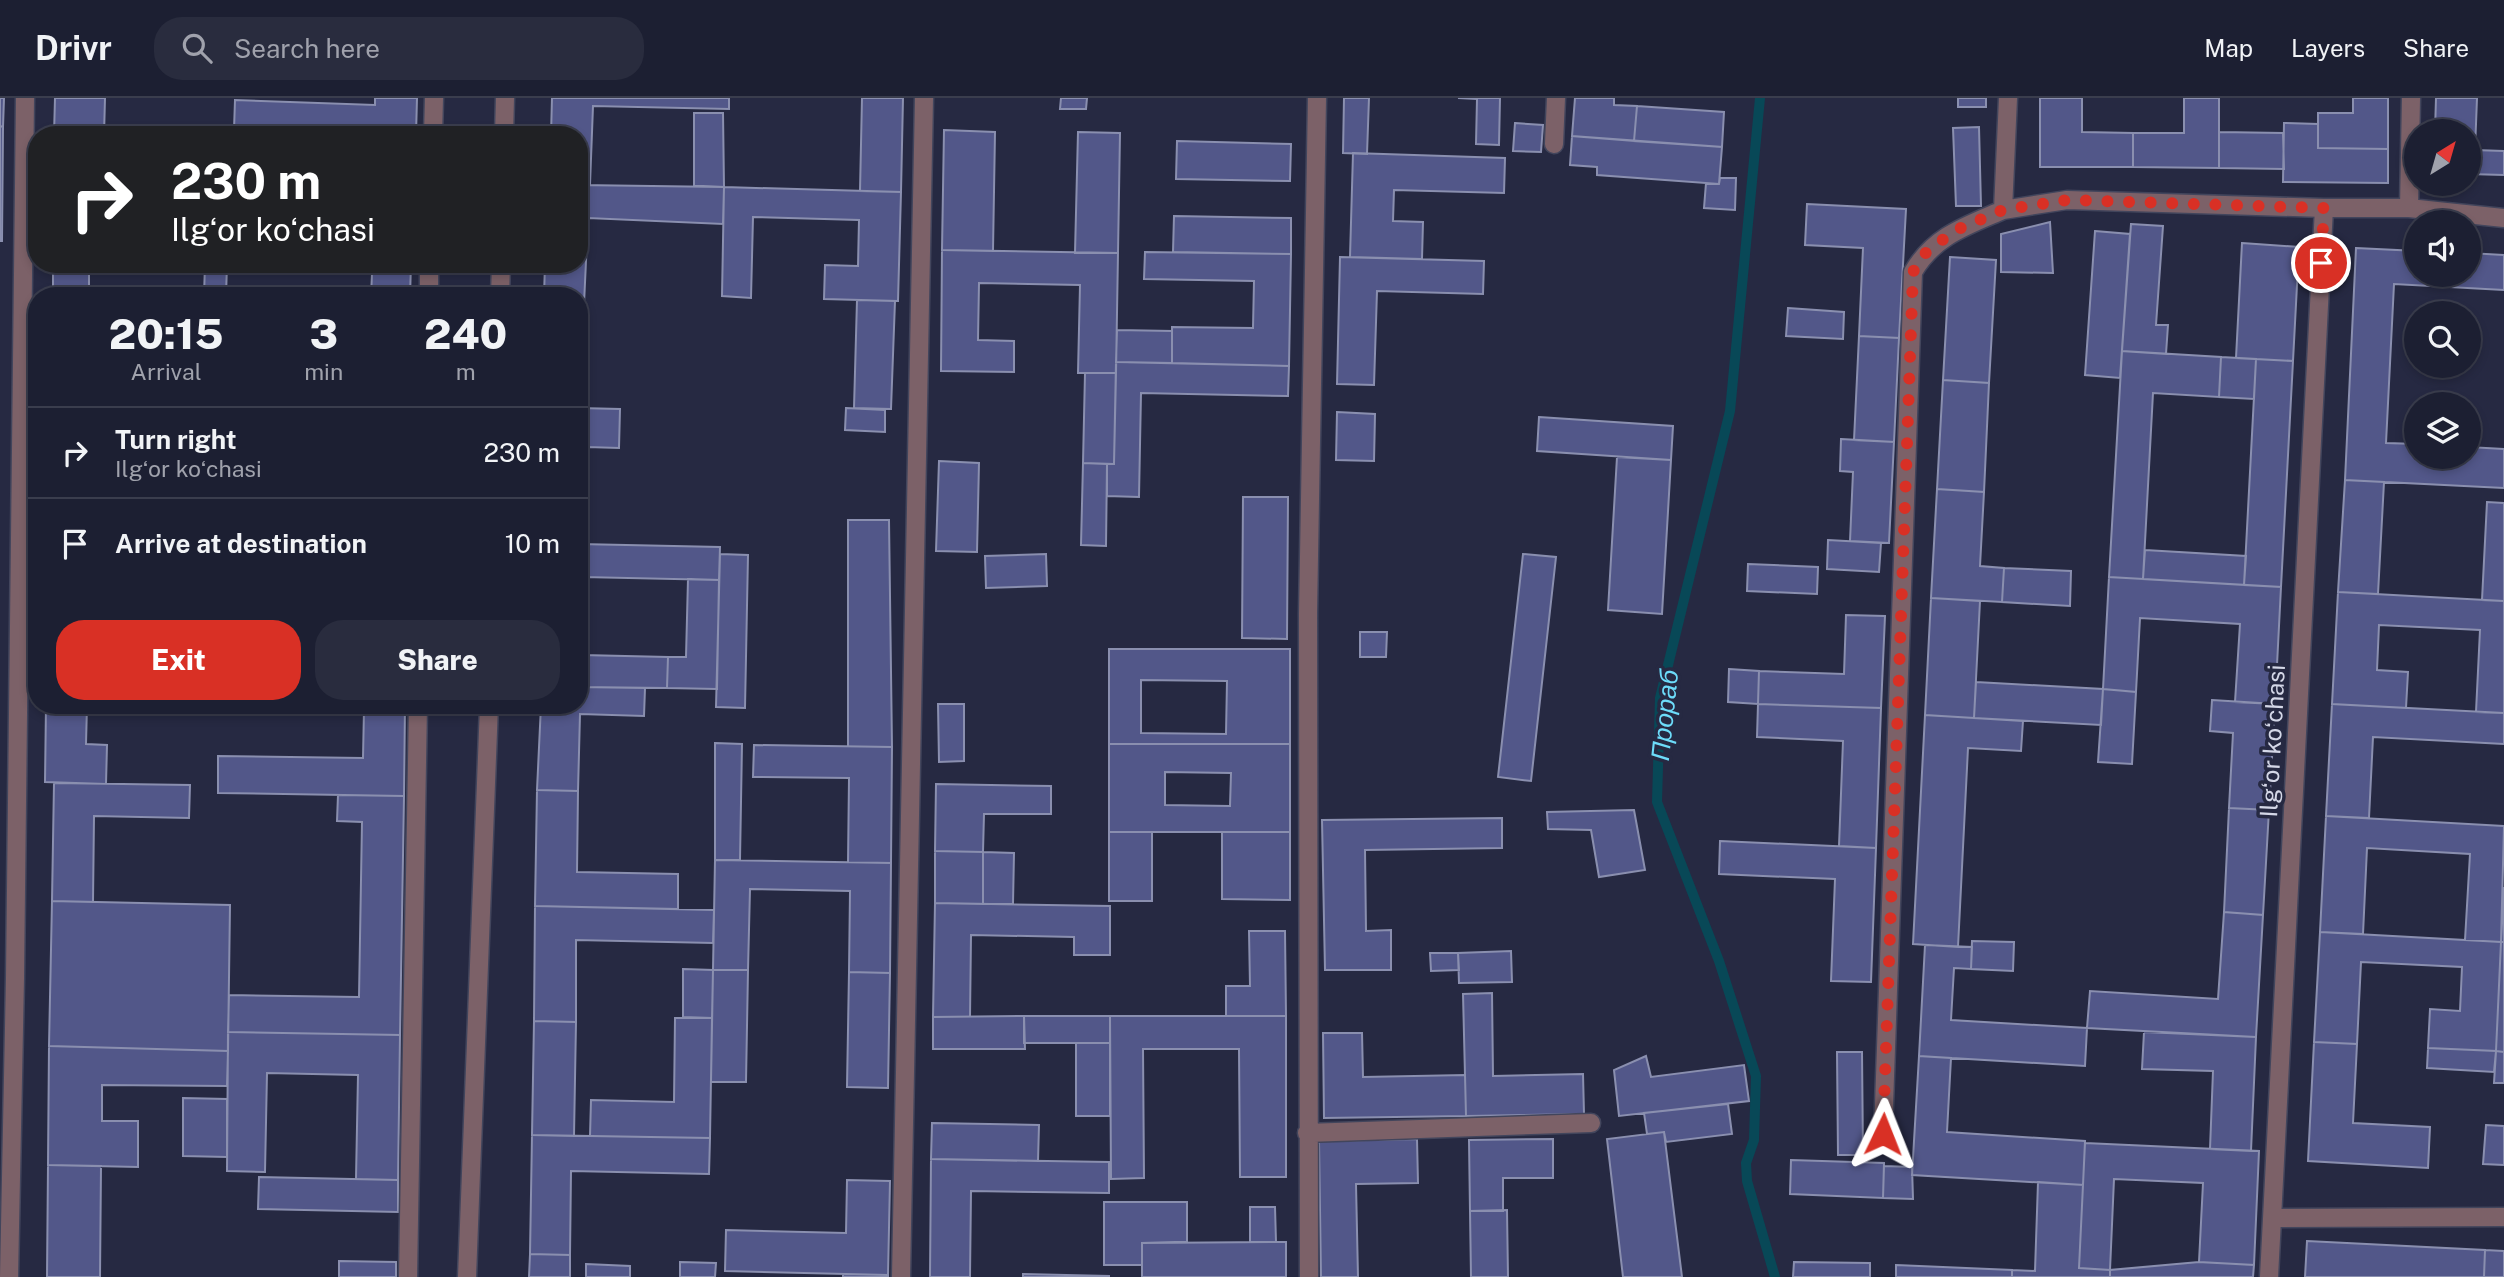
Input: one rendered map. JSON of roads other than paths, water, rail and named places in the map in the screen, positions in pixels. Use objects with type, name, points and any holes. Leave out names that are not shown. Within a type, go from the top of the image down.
[{"type":"street","points":[[9,1277],[25,98]]},
{"type":"street","points":[[433,126],[434,98]]},
{"type":"street","points":[[504,126],[505,98]]},
{"type":"street","points":[[901,1277],[924,98]]},
{"type":"street","points":[[1309,1277],[1308,614],[1317,98]]},
{"type":"street","points":[[1554,144],[1556,98]]},
{"type":"street","points":[[2003,210],[2008,98]]},
{"type":"street","points":[[2409,208],[2411,98]]},
{"type":"street","points":[[1883,1134],[1913,272],[1923,255],[1954,231],[2003,210],[2067,200],[2409,208],[2504,218]]},
{"type":"street","name":"Ilgʻor koʻchasi","points":[[2269,1277],[2324,208]]},
{"type":"street","points":[[408,1277],[418,714]]},
{"type":"street","points":[[467,1277],[489,714]]},
{"type":"street","points":[[1307,1133],[1591,1123]]},
{"type":"street","points":[[2273,1218],[2504,1217]]},
{"type":"waterway","name":"Прораб","points":[[1760,98],[1730,411],[1660,698],[1657,802],[1719,961],[1756,1076],[1754,1140],[1746,1163],[1747,1181],[1775,1277]]}]
